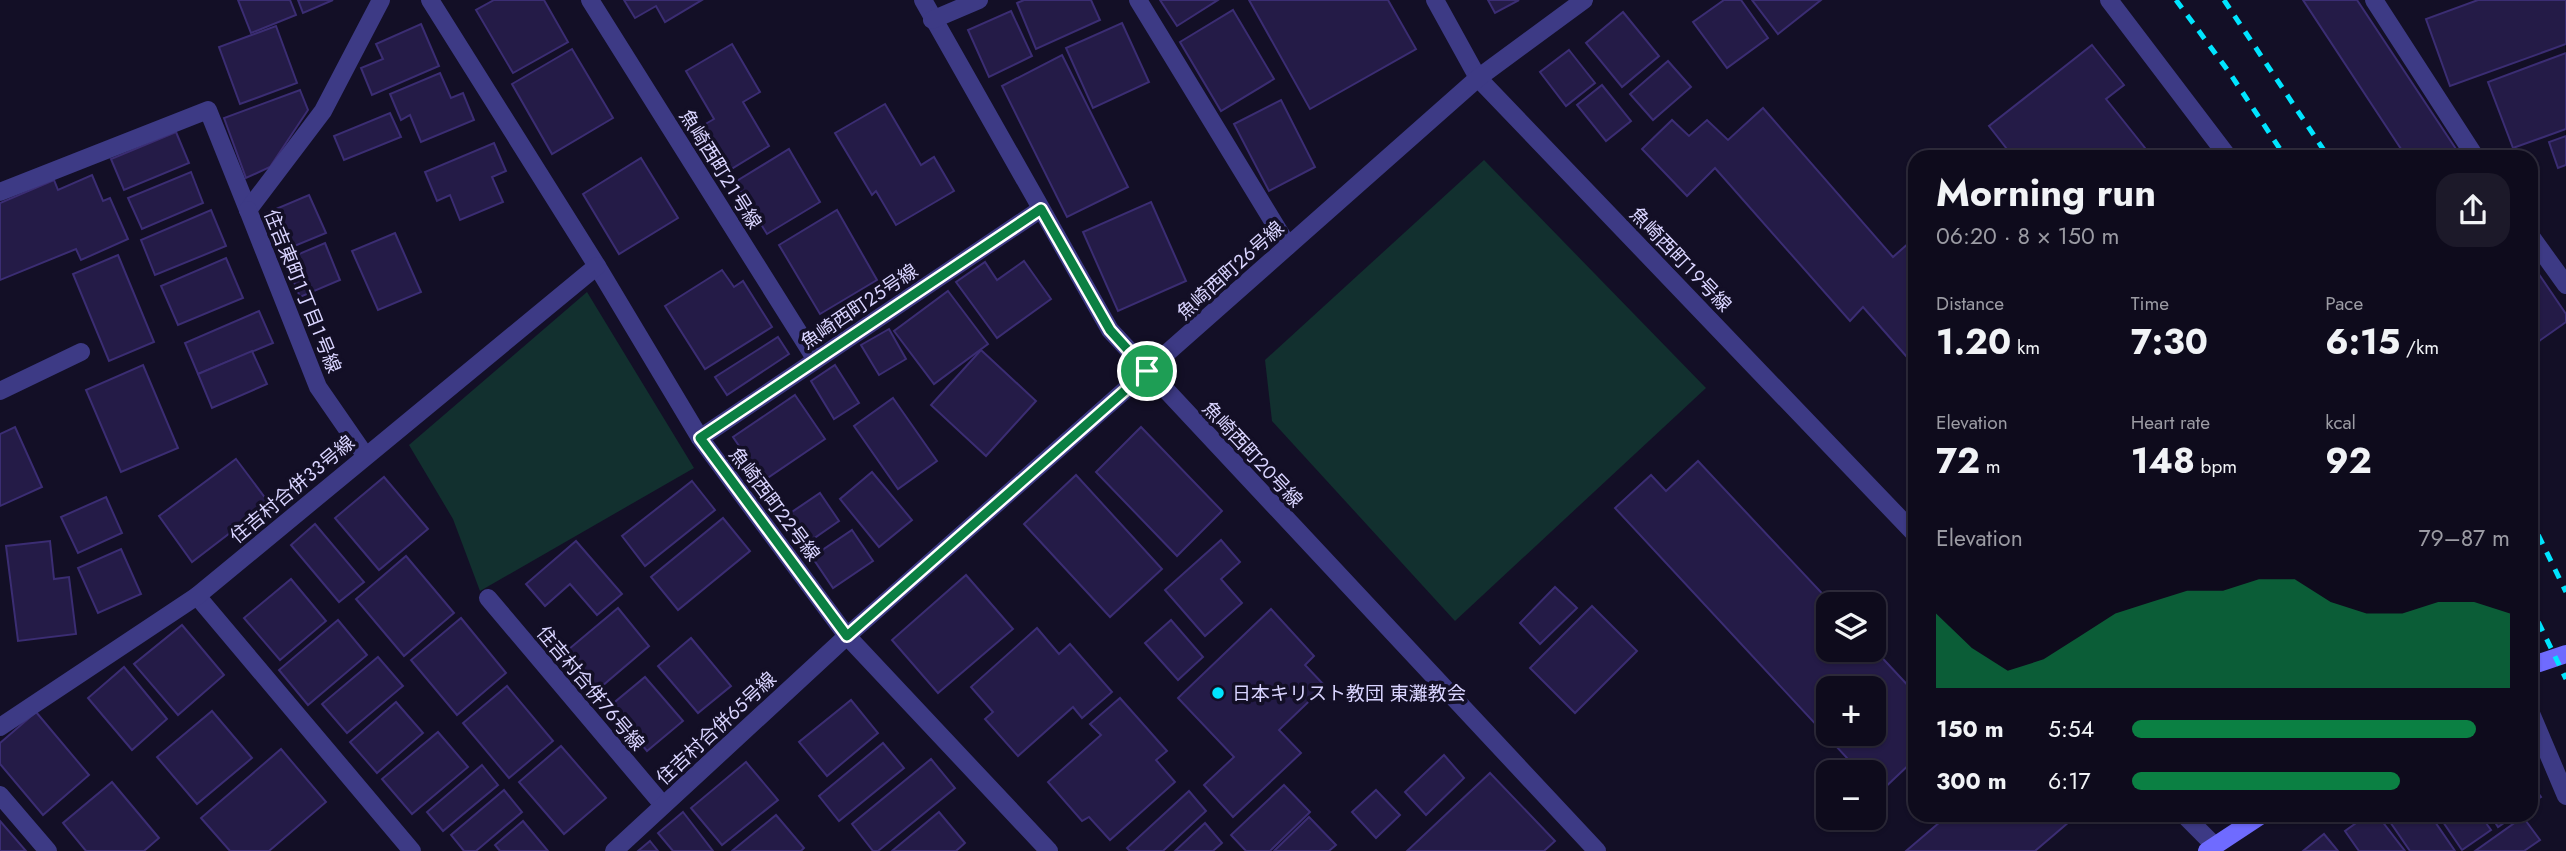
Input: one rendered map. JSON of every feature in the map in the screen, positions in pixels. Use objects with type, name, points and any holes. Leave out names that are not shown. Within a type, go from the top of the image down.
[{"type":"street","name":"住吉東町１丁目１号線","points":[[365,455],[317,387],[247,209],[323,111],[381,0]]},
{"type":"street","name":"魚崎西町２２号線","points":[[430,0],[597,265],[700,438],[847,636],[1049,851]]},
{"type":"street","name":"魚崎西町２１号線","points":[[590,0],[817,360]]},
{"type":"street","name":"魚崎西町２０号線","points":[[923,0],[1110,330],[1597,851]]},
{"type":"street","points":[[932,19],[979,0]]},
{"type":"street","points":[[1138,0],[1288,246]]},
{"type":"street","name":"魚崎西町１９号線","points":[[1436,0],[1478,78],[1908,527]]},
{"type":"street","name":"魚崎西町２６号線","points":[[847,636],[1478,78],[1584,0]]},
{"type":"street","points":[[2109,0],[2223,150]]},
{"type":"street","points":[[2374,0],[2471,150]]},
{"type":"street","points":[[0,192],[208,110],[247,209]]},
{"type":"street","name":"魚崎西町２５号線","points":[[700,438],[1041,209]]},
{"type":"street","points":[[2538,246],[2566,285]]},
{"type":"street","name":"住吉村合併３３号線","points":[[0,727],[197,596],[597,265]]},
{"type":"street","points":[[0,391],[81,352]]},
{"type":"street","points":[[197,596],[412,851]]},
{"type":"street","name":"住吉村合併７６号線","points":[[488,598],[663,805]]},
{"type":"street","name":"住吉村合併６５号線","points":[[614,851],[847,636]]},
{"type":"street","points":[[2538,663],[2566,654]]},
{"type":"street","points":[[2538,730],[2566,796]]},
{"type":"street","points":[[0,795],[48,851]]},
{"type":"street","points":[[2190,822],[2210,848],[2251,822]]},
{"type":"green space","points":[[1484,160],[1706,388],[1455,621],[1272,421],[1265,360]]},
{"type":"green space","points":[[587,292],[694,468],[480,591],[453,519],[409,445]]},
{"type":"building","points":[[238,0],[290,0],[296,15],[251,33]]},
{"type":"building","points":[[298,0],[333,0],[303,13]]},
{"type":"building","points":[[494,0],[544,0],[568,42],[513,73],[476,10]]},
{"type":"building","points":[[624,0],[702,0],[665,22],[656,6],[635,18]]},
{"type":"building","points":[[1024,0],[1091,0],[1100,20],[1036,49],[1017,3]]},
{"type":"building","points":[[1160,0],[1218,0],[1177,26]]},
{"type":"building","points":[[1249,0],[1388,0],[1416,49],[1310,109]]},
{"type":"building","points":[[1488,0],[1519,0],[1495,13]]},
{"type":"building","points":[[1724,0],[1741,0],[1768,38],[1727,68],[1693,22]]},
{"type":"building","points":[[1752,0],[1821,0],[1778,34]]},
{"type":"building","points":[[2303,0],[2357,0],[2457,150],[2402,150]]},
{"type":"building","points":[[2478,0],[2566,0],[2566,44],[2450,86],[2426,19]]},
{"type":"building","points":[[1233,10],[1274,79],[1221,111],[1180,42]]},
{"type":"building","points":[[1011,11],[1032,56],[989,77],[968,30]]},
{"type":"building","points":[[1623,12],[1659,56],[1622,87],[1586,43]]},
{"type":"building","points":[[1122,23],[1149,82],[1093,108],[1066,48]]},
{"type":"building","points":[[421,24],[439,66],[372,95],[361,68],[383,59],[376,44]]},
{"type":"building","points":[[276,26],[297,83],[240,104],[219,47]]},
{"type":"building","points":[[732,44],[760,92],[743,102],[769,146],[728,171],[702,126],[714,119],[686,71]]},
{"type":"building","points":[[2092,45],[2124,85],[2106,99],[2147,150],[2008,150],[1989,126]]},
{"type":"building","points":[[572,49],[613,118],[552,154],[512,84]]},
{"type":"building","points":[[1569,50],[1595,83],[1566,106],[1540,72]]},
{"type":"building","points":[[2566,53],[2566,129],[2513,148],[2488,82]]},
{"type":"building","points":[[1062,55],[1128,187],[1067,217],[1002,86]]},
{"type":"building","points":[[1668,61],[1691,87],[1653,120],[1630,94]]},
{"type":"building","points":[[440,73],[451,98],[463,93],[474,120],[421,142],[410,115],[401,120],[390,94]]},
{"type":"building","points":[[1602,85],[1631,121],[1606,141],[1577,105]]},
{"type":"building","points":[[300,90],[308,110],[270,167],[246,178],[224,118]]},
{"type":"building","points":[[1281,100],[1315,167],[1269,191],[1234,124]]},
{"type":"building","points":[[885,104],[921,165],[934,157],[954,191],[896,225],[876,191],[872,195],[835,133]]},
{"type":"building","points":[[1763,108],[1893,257],[1908,244],[1908,358],[1863,307],[1850,321],[1715,168],[1687,196],[1642,149],[1672,120],[1689,136],[1707,120],[1728,140]]},
{"type":"building","points":[[390,113],[401,137],[344,160],[334,136]]},
{"type":"building","points":[[176,132],[189,163],[124,190],[111,159]]},
{"type":"building","points":[[2566,136],[2566,165],[2558,168],[2549,142]]},
{"type":"building","points":[[494,143],[506,171],[492,177],[503,202],[460,220],[450,195],[437,201],[425,172]]},
{"type":"building","points":[[789,149],[820,202],[767,234],[735,182]]},
{"type":"building","points":[[641,158],[678,218],[619,254],[583,194]]},
{"type":"building","points":[[191,172],[203,203],[142,229],[128,198]]},
{"type":"building","points":[[92,175],[103,201],[110,198],[128,239],[81,260],[76,249],[0,280],[0,203],[54,180],[58,190]]},
{"type":"building","points":[[309,195],[326,233],[280,252],[264,214]]},
{"type":"building","points":[[1151,202],[1186,281],[1118,311],[1083,232]]},
{"type":"building","points":[[211,210],[226,246],[155,275],[141,240]]},
{"type":"building","points":[[837,210],[877,280],[820,314],[779,245]]},
{"type":"building","points":[[395,233],[421,292],[378,310],[352,251]]},
{"type":"building","points":[[325,243],[340,280],[300,297],[285,260]]},
{"type":"building","points":[[118,255],[154,342],[109,361],[73,274]]},
{"type":"building","points":[[226,258],[243,298],[178,325],[161,286]]},
{"type":"building","points":[[1024,261],[1051,299],[997,338],[956,282],[985,262],[997,280]]},
{"type":"building","points":[[722,270],[734,287],[743,281],[772,327],[705,369],[665,306]]},
{"type":"building","points":[[2538,273],[2566,314],[2566,322],[2538,342]]},
{"type":"building","points":[[948,291],[988,344],[934,384],[894,331]]},
{"type":"building","points":[[259,311],[273,343],[198,374],[185,343]]},
{"type":"building","points":[[889,329],[906,359],[879,375],[861,345]]},
{"type":"building","points":[[778,337],[789,354],[727,395],[715,377]]},
{"type":"building","points":[[981,350],[1036,401],[986,456],[931,405]]},
{"type":"building","points":[[252,351],[267,384],[212,408],[198,374]]},
{"type":"building","points":[[143,365],[178,448],[121,472],[86,390]]},
{"type":"building","points":[[835,365],[859,403],[834,419],[811,381]]},
{"type":"building","points":[[795,395],[825,439],[763,481],[733,437]]},
{"type":"building","points":[[893,398],[937,461],[898,489],[854,426]]},
{"type":"building","points":[[15,427],[42,487],[0,506],[0,434]]},
{"type":"building","points":[[1141,427],[1222,511],[1177,556],[1096,472]]},
{"type":"building","points":[[236,459],[269,503],[192,562],[159,516]]},
{"type":"building","points":[[1698,461],[1821,592],[1816,592],[1816,662],[1886,662],[1908,686],[1908,766],[1886,786],[1886,760],[1849,760],[1836,746],[1886,746],[1886,676],[1816,676],[1816,725],[1615,508],[1651,475],[1666,491]]},
{"type":"building","points":[[872,472],[912,520],[879,547],[840,499]]},
{"type":"building","points":[[1076,475],[1162,569],[1110,617],[1024,524]]},
{"type":"building","points":[[384,477],[428,529],[379,570],[335,518]]},
{"type":"building","points":[[692,481],[715,510],[645,566],[622,536]]},
{"type":"building","points":[[820,493],[839,521],[800,548],[780,520]]},
{"type":"building","points":[[106,497],[122,533],[78,553],[61,517]]},
{"type":"building","points":[[723,518],[750,551],[678,610],[651,577]]},
{"type":"building","points":[[315,524],[364,582],[339,602],[291,545]]},
{"type":"building","points":[[852,530],[873,561],[833,588],[812,557]]},
{"type":"building","points":[[1221,540],[1240,562],[1221,579],[1242,603],[1205,636],[1165,590]]},
{"type":"building","points":[[50,541],[54,579],[69,577],[76,634],[18,641],[6,546]]},
{"type":"building","points":[[576,541],[622,594],[597,615],[570,584],[545,606],[526,584]]},
{"type":"building","points":[[121,549],[141,594],[98,613],[78,568]]},
{"type":"building","points":[[406,556],[454,613],[404,656],[356,599]]},
{"type":"building","points":[[966,575],[1013,629],[938,693],[892,640]]},
{"type":"building","points":[[291,579],[326,621],[280,660],[244,618]]},
{"type":"building","points":[[1555,587],[1577,608],[1540,644],[1520,623]]},
{"type":"building","points":[[1592,606],[1637,651],[1575,713],[1530,668]]},
{"type":"building","points":[[618,608],[649,646],[595,692],[563,654]]},
{"type":"building","points":[[1271,609],[1314,656],[1305,665],[1325,686],[1279,730],[1301,753],[1233,817],[1204,785],[1234,757],[1178,698]]},
{"type":"building","points":[[461,618],[506,673],[457,715],[411,660]]},
{"type":"building","points":[[338,620],[367,655],[308,705],[279,670]]},
{"type":"building","points":[[1171,620],[1203,657],[1178,680],[1145,643]]},
{"type":"building","points":[[182,625],[224,675],[178,715],[134,664]]},
{"type":"building","points":[[1037,628],[1059,654],[1070,644],[1112,692],[1082,718],[1073,707],[1018,756],[985,719],[993,712],[971,687]]},
{"type":"building","points":[[691,638],[731,686],[698,713],[658,666]]},
{"type":"building","points":[[378,657],[403,686],[347,733],[322,704]]},
{"type":"building","points":[[124,667],[167,719],[132,750],[88,698]]},
{"type":"building","points":[[645,677],[683,721],[647,751],[610,706]]},
{"type":"building","points":[[507,686],[553,741],[509,778],[463,723]]},
{"type":"building","points":[[1120,698],[1167,751],[1156,760],[1175,782],[1110,840],[1089,817],[1082,821],[1048,782],[1101,735],[1090,724]]},
{"type":"building","points":[[851,700],[878,733],[827,776],[799,742]]},
{"type":"building","points":[[396,702],[423,733],[377,773],[350,742]]},
{"type":"building","points":[[212,711],[252,758],[197,804],[157,757]]},
{"type":"building","points":[[36,712],[89,775],[43,815],[0,764],[0,743]]},
{"type":"building","points":[[438,732],[468,767],[412,814],[382,779]]},
{"type":"building","points":[[883,743],[904,768],[839,821],[819,796]]},
{"type":"building","points":[[561,746],[606,798],[564,834],[519,782]]},
{"type":"building","points":[[281,749],[326,802],[269,851],[230,851],[201,818]]},
{"type":"building","points":[[1444,755],[1464,778],[1426,815],[1405,792]]},
{"type":"building","points":[[931,759],[955,788],[878,851],[873,851],[852,824]]},
{"type":"building","points":[[746,762],[778,800],[722,845],[691,808]]},
{"type":"building","points":[[482,765],[498,785],[443,831],[427,812]]},
{"type":"building","points":[[1490,773],[1555,841],[1544,851],[1407,851]]},
{"type":"building","points":[[112,782],[159,838],[144,851],[86,851],[63,823]]},
{"type":"building","points":[[1284,785],[1310,812],[1270,851],[1246,851],[1231,835]]},
{"type":"building","points":[[504,790],[522,812],[476,851],[464,851],[451,835]]},
{"type":"building","points":[[1376,790],[1400,815],[1376,838],[1352,812]]},
{"type":"building","points":[[1189,791],[1206,811],[1163,851],[1130,851],[1127,848]]},
{"type":"building","points":[[683,812],[713,851],[673,851],[658,833]]},
{"type":"building","points":[[939,812],[965,843],[956,851],[892,851]]},
{"type":"building","points":[[776,815],[804,848],[801,851],[732,851]]},
{"type":"building","points":[[1309,817],[1336,845],[1329,851],[1274,851]]},
{"type":"building","points":[[0,821],[26,851],[0,851]]},
{"type":"building","points":[[523,821],[548,851],[500,851],[495,845]]},
{"type":"building","points":[[1940,822],[2069,822],[2035,851],[1906,851]]},
{"type":"building","points":[[2358,822],[2383,822],[2405,851],[2359,851],[2345,831]]},
{"type":"building","points":[[2390,822],[2435,822],[2455,851],[2410,851]]},
{"type":"building","points":[[2443,822],[2485,822],[2491,830],[2462,850]]},
{"type":"building","points":[[2516,822],[2527,822],[2540,840],[2524,851],[2475,851]]},
{"type":"building","points":[[1205,823],[1222,843],[1213,851],[1175,851]]},
{"type":"building","points":[[2324,834],[2338,851],[2303,851]]},
{"type":"building","points":[[650,841],[658,851],[638,851]]},
{"type":"railway","points":[[2176,0],[2229,72],[2281,150]]},
{"type":"railway","points":[[2224,0],[2324,150]]},
{"type":"railway","points":[[2538,534],[2566,592]]},
{"type":"railway","points":[[2538,621],[2566,679]]},
{"type":"place","name":"日本キリスト教団 東灘教会","points":[[1218,693]]},
{"type":"route","points":[[1041,209],[1110,330],[1147,371],[847,636],[700,438],[1041,209]]}]
